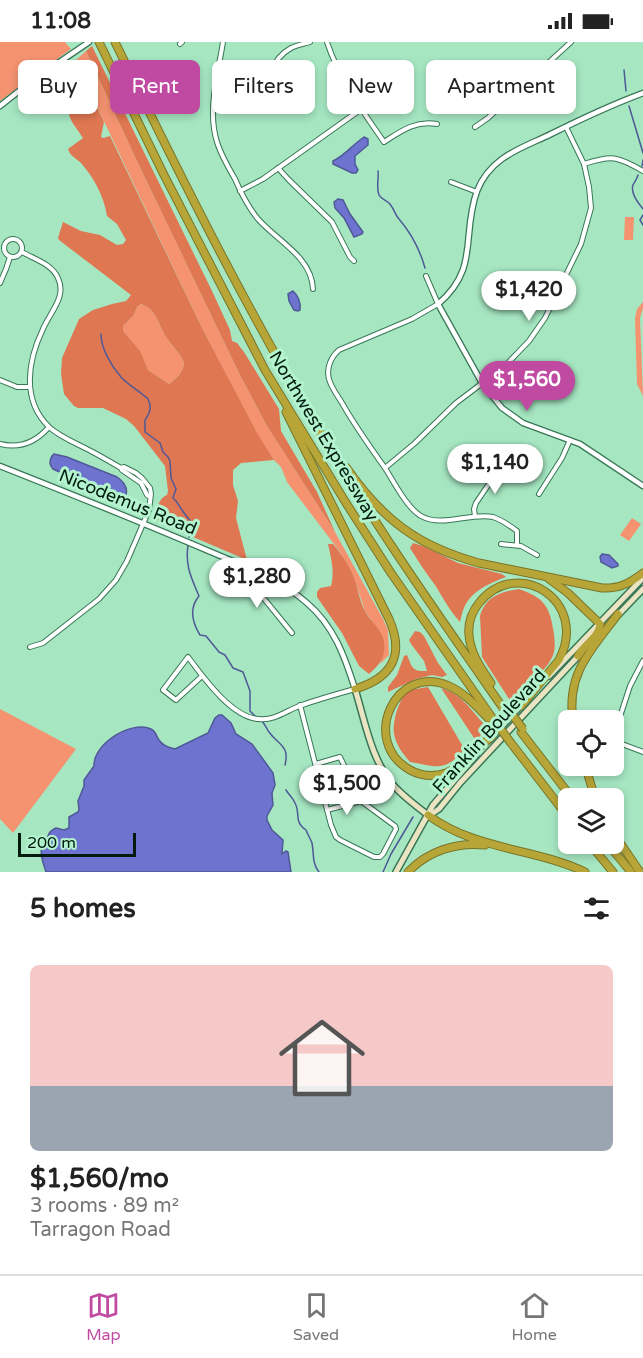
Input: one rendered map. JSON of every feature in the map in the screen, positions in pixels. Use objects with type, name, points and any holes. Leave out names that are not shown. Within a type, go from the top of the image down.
[{"type":"highway","name":"Northwest Expressway","points":[[99,42],[168,185],[265,370],[385,564],[492,720],[558,804]]},
{"type":"highway","name":"Northwest Expressway","points":[[115,42],[205,225],[309,414],[384,535],[452,636],[565,788]]},
{"type":"highway","points":[[265,370],[395,634],[396,651],[390,668],[375,682],[355,689]]},
{"type":"highway","points":[[309,414],[366,495],[388,517],[432,547],[478,563],[610,589],[627,585],[643,573]]},
{"type":"highway","points":[[543,576],[568,593],[600,624],[598,631],[581,649],[578,656]]},
{"type":"highway","points":[[504,706],[476,658],[470,642],[469,627],[472,612],[488,594],[508,584],[523,584],[537,587],[551,596],[564,616],[567,630],[565,645],[559,660],[520,706]]},
{"type":"highway","points":[[572,710],[573,691],[579,669],[592,647],[618,614]]},
{"type":"highway","points":[[492,720],[454,689],[442,684],[425,683],[406,689],[396,698],[387,714],[385,730],[390,748],[398,760],[416,772],[430,775],[443,774],[455,769],[492,736]]},
{"type":"highway","points":[[428,815],[461,835],[558,861],[585,872]]},
{"type":"highway","points":[[408,872],[426,857],[453,846],[480,844],[514,849]]},
{"type":"highway","points":[[624,849],[640,872]]},
{"type":"highway","points":[[598,854],[613,872]]},
{"type":"highway","points":[[616,854],[631,872]]},
{"type":"main road","name":"Franklin Boulevard","points":[[428,815],[447,787],[492,736],[643,578]]},
{"type":"main road","name":"Franklin Boulevard","points":[[428,815],[439,809],[460,783],[643,589]]},
{"type":"main road","name":"Nicodemus Road","points":[[355,689],[379,764],[405,797],[428,815]]},
{"type":"main road","points":[[396,872],[428,815]]},
{"type":"street","points":[[0,106],[88,42]]},
{"type":"street","points":[[223,42],[214,103],[214,127],[221,152],[248,206],[259,220],[295,253],[311,277],[313,289]]},
{"type":"street","points":[[278,60],[292,48],[310,42]]},
{"type":"street","points":[[327,42],[334,60]]},
{"type":"street","points":[[476,127],[571,42]]},
{"type":"street","points":[[517,545],[517,531],[502,520],[475,516],[430,520],[412,509],[354,424],[334,390],[329,378],[328,367],[339,350],[412,319],[438,304],[455,287],[464,271],[468,254],[477,192],[487,173],[502,159],[606,107],[643,93]]},
{"type":"street","points":[[240,191],[264,179],[353,114]]},
{"type":"street","points":[[365,114],[384,142],[416,124],[429,122],[437,124]]},
{"type":"street","points":[[385,468],[415,443],[456,403],[505,366],[545,318],[581,244],[589,219],[590,187],[584,164],[566,127]]},
{"type":"street","points":[[584,164],[608,157],[617,158],[643,171]]},
{"type":"street","points":[[278,168],[332,222],[354,261]]},
{"type":"street","points":[[451,183],[477,192]]},
{"type":"street","points":[[9,240],[19,241],[22,246],[21,252],[16,257],[10,256],[4,249],[5,244],[9,240]]},
{"type":"street","points":[[21,252],[51,268],[58,276],[60,286],[59,301],[38,340],[30,369],[29,387],[36,408],[49,427],[65,438],[121,468],[124,467],[136,473],[145,480],[151,494],[144,524],[123,569],[106,592],[43,643],[30,647]]},
{"type":"street","points":[[0,283],[10,256]]},
{"type":"street","points":[[426,276],[438,304],[482,383],[496,402],[530,426],[571,440],[593,452],[643,486]]},
{"type":"street","points":[[0,380],[16,387],[29,387]]},
{"type":"street","points":[[0,444],[14,446],[26,444],[39,437],[49,427]]},
{"type":"street","points":[[539,494],[571,440]]},
{"type":"street","name":"Nicodemus Road","points":[[0,466],[265,576],[299,596],[325,623],[342,651],[355,689]]},
{"type":"street","points":[[475,516],[476,503],[499,469]]},
{"type":"street","points":[[501,544],[521,546],[537,555]]},
{"type":"street","points":[[265,576],[260,586],[261,595],[292,633]]},
{"type":"street","points":[[202,676],[176,700],[163,690],[188,657],[211,687],[240,713],[249,718],[261,720],[276,717],[300,705],[355,689]]},
{"type":"street","points":[[622,710],[630,686],[643,661]]},
{"type":"street","points":[[300,705],[334,832],[340,840],[374,857],[380,857],[396,829],[395,826],[361,801],[340,757],[316,764]]},
{"type":"street","points":[[624,745],[643,752]]},
{"type":"street","points":[[327,810],[361,801]]},
{"type":"shaded area","points":[[0,42],[65,42],[71,49],[56,60],[18,60],[18,88],[0,101]]},
{"type":"shaded area","points":[[92,46],[110,83],[110,103],[98,77],[98,60],[90,60],[86,51]]},
{"type":"shaded area","points":[[86,51],[90,60],[76,60]]},
{"type":"shaded area","points":[[98,77],[110,103],[110,114],[115,114],[239,373],[267,426],[335,532],[383,619],[388,630],[389,655],[380,664],[384,650],[382,635],[365,611],[353,575],[340,552],[287,482],[281,467],[257,434],[202,328],[98,109]]},
{"type":"shaded area","points":[[98,109],[104,122],[101,137],[110,136],[202,328],[257,433],[274,460],[241,463],[233,470],[233,485],[238,501],[236,518],[247,560],[158,522],[158,506],[168,491],[165,466],[126,419],[103,408],[78,408],[64,394],[61,374],[62,358],[79,319],[93,310],[126,301],[131,295],[58,238],[63,222],[81,231],[100,235],[117,245],[123,244],[126,240],[117,224],[107,216],[101,194],[90,175],[68,149],[83,138],[69,114],[98,114]],"holes":[[[141,304],[151,310],[184,362],[181,372],[169,384],[148,370],[140,351],[123,331],[123,326],[134,315],[137,307]]]},
{"type":"shaded area","points":[[115,114],[125,114],[212,291],[230,330],[232,341],[237,343],[244,352],[279,409],[281,431],[317,492],[335,532],[267,426]]},
{"type":"shaded area","points":[[364,137],[368,139],[368,145],[355,156],[358,170],[356,173],[333,164],[333,161]]},
{"type":"shaded area","points":[[338,199],[343,200],[363,232],[362,234],[354,237],[344,218],[335,208],[334,202]]},
{"type":"shaded area","points":[[625,217],[634,217],[633,240],[624,240]]},
{"type":"shaded area","points":[[293,291],[300,302],[298,311],[294,310],[289,301],[288,294]]},
{"type":"shaded area","points":[[643,302],[640,318],[643,396],[637,384],[635,318],[637,309]]},
{"type":"shaded area","points":[[141,304],[154,314],[184,362],[181,372],[169,384],[148,370],[139,351],[123,331],[123,326]]},
{"type":"shaded area","points":[[54,454],[117,477],[125,486],[125,497],[118,498],[53,469],[50,461]]},
{"type":"shaded area","points":[[632,518],[641,524],[629,541],[620,535]]},
{"type":"shaded area","points":[[413,543],[458,563],[506,577],[476,592],[467,602],[460,622],[410,548]]},
{"type":"shaded area","points":[[328,544],[333,544],[347,563],[365,611],[383,638],[383,657],[369,674],[359,666],[342,633],[317,597],[320,588],[331,586],[333,576]]},
{"type":"shaded area","points":[[602,554],[609,555],[618,566],[612,568],[601,562]]},
{"type":"shaded area","points":[[519,589],[535,596],[545,605],[552,625],[555,648],[547,665],[522,687],[518,696],[511,702],[482,657],[480,616],[490,599]]},
{"type":"shaded area","points":[[415,631],[424,636],[447,675],[442,677],[432,675],[416,679],[388,692],[388,687],[397,675],[404,656],[407,655],[415,670],[427,671],[424,661],[409,640]]},
{"type":"shaded area","points":[[428,687],[465,750],[446,765],[410,762],[398,746],[394,734],[397,711],[405,694],[411,690]]},
{"type":"shaded area","points":[[441,688],[460,698],[484,724],[483,731],[476,741]]},
{"type":"shaded area","points":[[0,709],[76,749],[13,833],[0,819]]},
{"type":"shaded area","points":[[219,715],[231,723],[236,734],[252,744],[273,773],[275,785],[272,793],[273,805],[267,820],[272,830],[283,840],[282,854],[288,852],[291,872],[46,872],[41,856],[42,847],[52,830],[69,828],[69,817],[79,809],[78,801],[84,780],[106,742],[124,731],[143,727],[153,730],[162,743],[175,749],[208,733],[215,718]]},
{"type":"waterway","points":[[624,70],[626,91]]},
{"type":"waterway","points":[[629,106],[643,153]]},
{"type":"waterway","points":[[642,166],[643,160]]},
{"type":"waterway","points":[[378,171],[379,195],[391,205],[411,236],[425,268]]},
{"type":"waterway","points":[[638,175],[633,191],[643,209]]},
{"type":"waterway","points":[[643,215],[640,220],[643,225]]},
{"type":"waterway","points":[[101,334],[105,352],[114,368],[124,380],[148,399],[150,407],[145,420],[145,432],[160,443],[170,461],[171,478],[176,489],[173,498],[190,521],[189,537]]},
{"type":"waterway","points":[[188,545],[188,565],[199,596],[193,610],[195,625],[200,635],[206,636],[219,652],[225,655],[233,668],[243,672],[250,691],[250,711],[255,716]]},
{"type":"waterway","points":[[261,720],[285,749],[285,765]]},
{"type":"waterway","points":[[286,790],[297,807],[298,820],[312,843],[314,862],[319,872]]},
{"type":"waterway","points":[[383,872],[413,817]]}]
